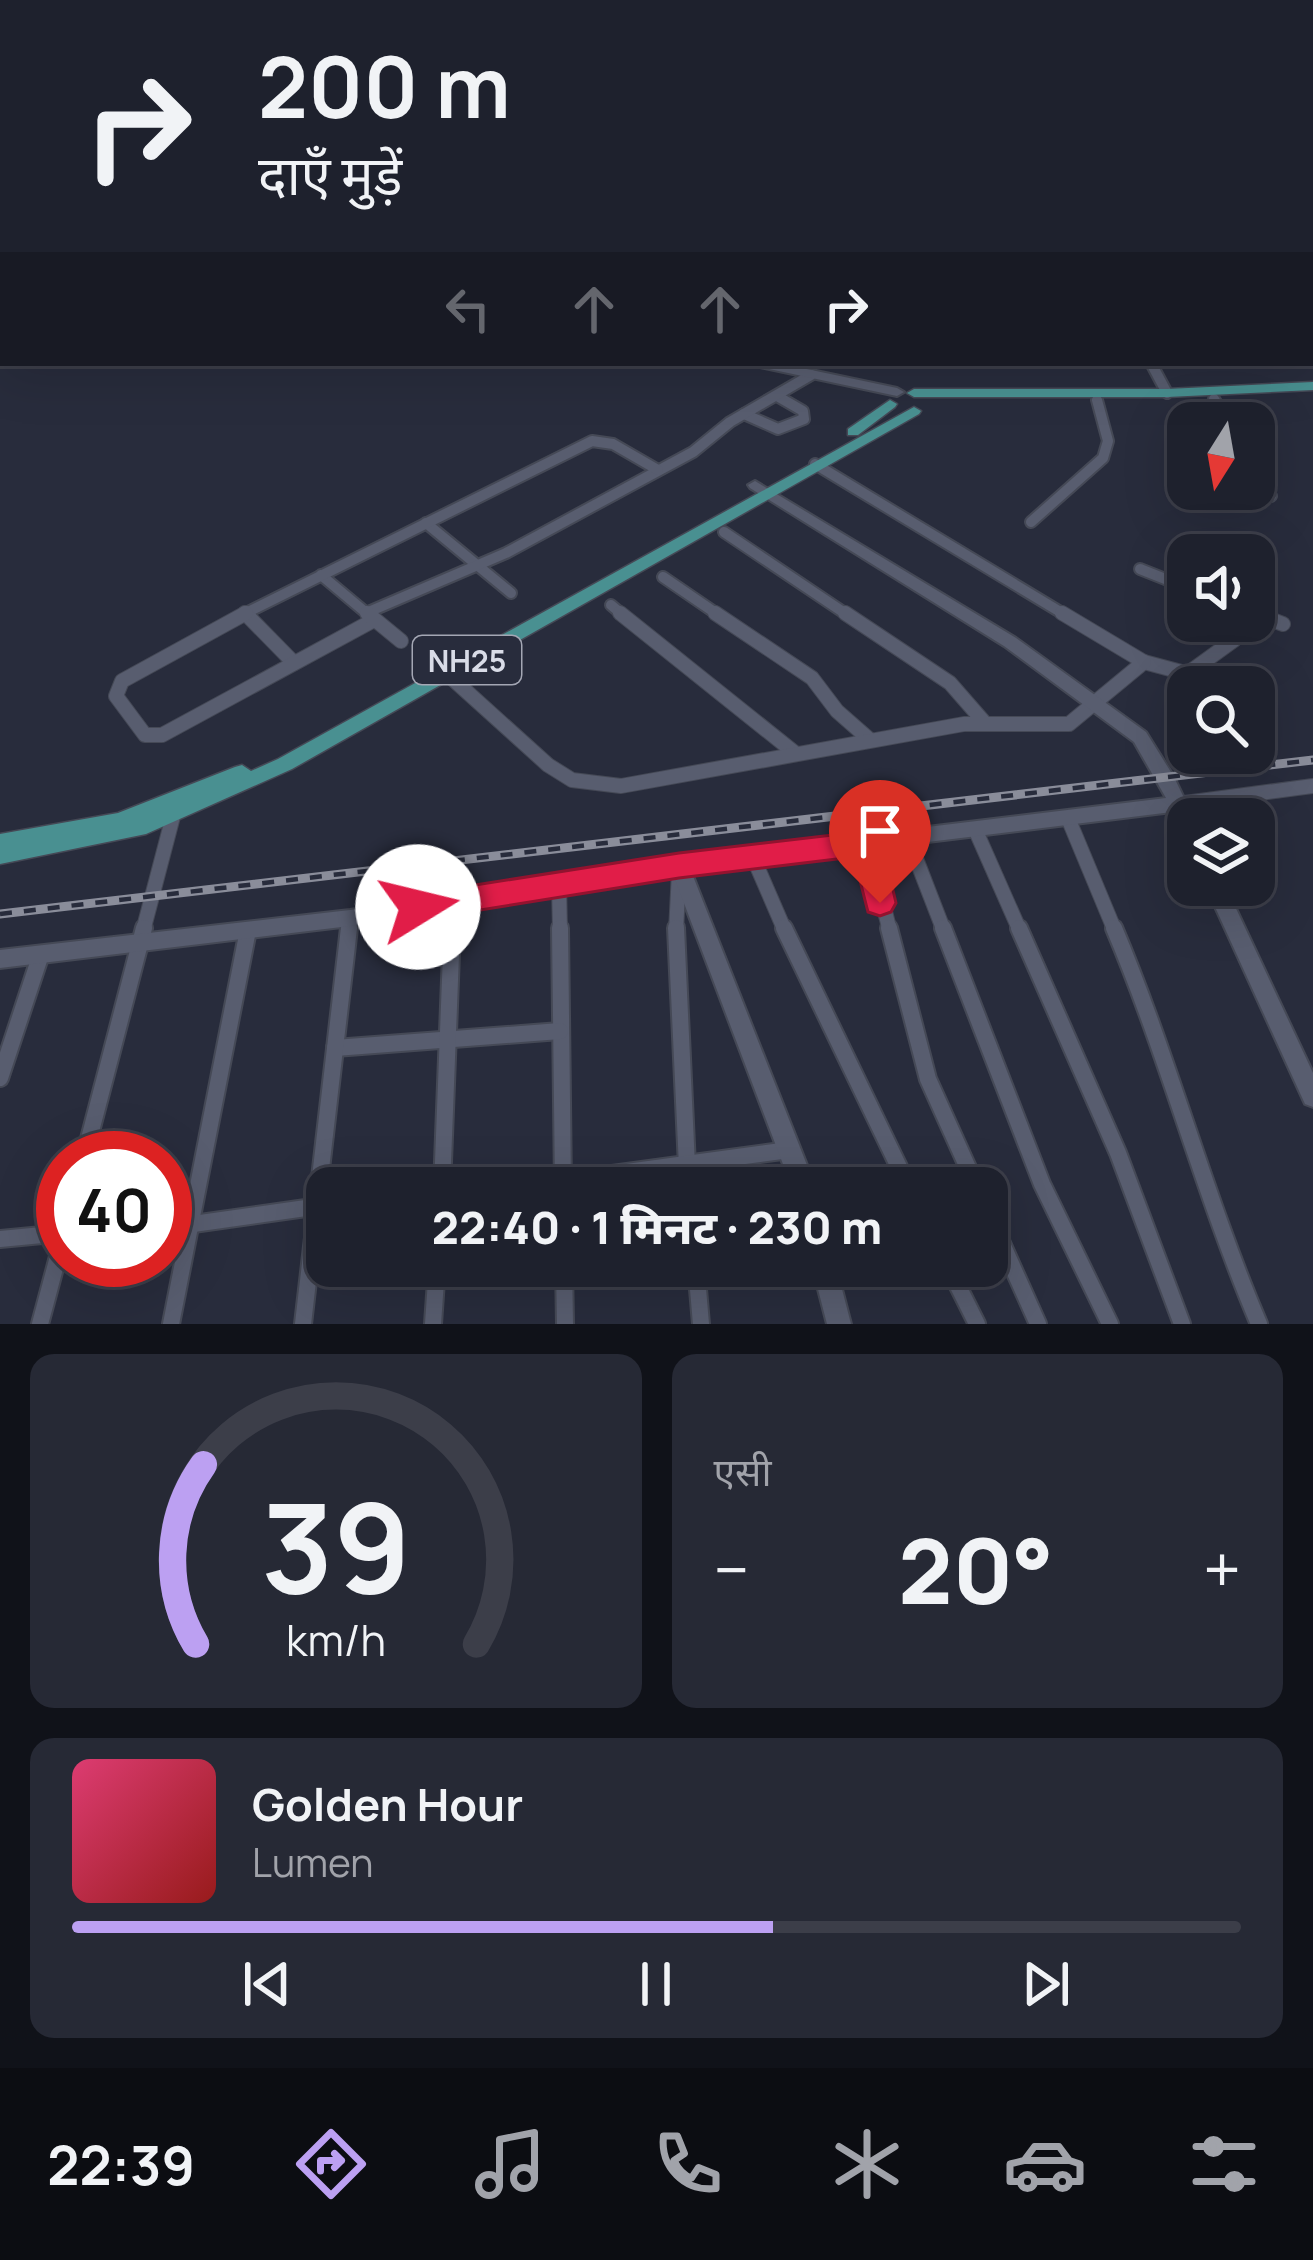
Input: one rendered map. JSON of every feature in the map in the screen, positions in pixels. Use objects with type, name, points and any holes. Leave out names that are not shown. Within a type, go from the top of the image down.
[{"type":"main road","name":"NH25","points":[[0,856],[99,839],[286,764],[905,401],[1313,389]]},
{"type":"main road","name":"NH25","points":[[0,842],[176,807],[760,489],[815,464],[905,401],[1214,399],[1313,389]]},
{"type":"street","points":[[773,366],[905,401]]},
{"type":"street","points":[[1153,366],[1167,393]]},
{"type":"street","points":[[658,470],[613,444],[592,441],[245,614],[122,681],[116,696],[145,736],[162,735],[370,616],[477,565],[693,452],[744,414],[815,376]]},
{"type":"street","points":[[744,414],[778,429],[804,419],[803,411],[777,396]]},
{"type":"street","points":[[1031,522],[1109,448],[1096,400]]},
{"type":"street","points":[[815,464],[1144,662],[1167,668]]},
{"type":"street","points":[[760,489],[1010,642],[1140,737],[1175,798]]},
{"type":"street","points":[[426,523],[511,593]]},
{"type":"street","points":[[724,532],[950,683],[984,722]]},
{"type":"street","points":[[1140,569],[1167,580]]},
{"type":"street","points":[[321,575],[401,641]]},
{"type":"street","points":[[663,577],[812,678],[837,711],[870,740]]},
{"type":"street","points":[[611,605],[795,753]]},
{"type":"street","points":[[245,614],[294,663]]},
{"type":"street","points":[[1275,621],[1283,624]]},
{"type":"street","points":[[1198,666],[1231,642]]},
{"type":"street","points":[[446,672],[548,765],[572,780],[621,786],[984,722],[1044,728],[1069,724],[1097,706],[1144,662]]},
{"type":"street","points":[[1223,798],[1313,786]]},
{"type":"street","points":[[0,959],[350,918],[679,865],[1167,805]]},
{"type":"street","points":[[91,1131],[176,807]]},
{"type":"street","points":[[1068,818],[1149,1012],[1233,1263],[1259,1324]]},
{"type":"street","points":[[976,829],[1118,1154],[1183,1324]]},
{"type":"street","points":[[908,838],[1042,1184],[1110,1324]]},
{"type":"street","points":[[867,843],[928,1079],[968,1167]]},
{"type":"street","points":[[753,857],[899,1167]]},
{"type":"street","points":[[679,865],[796,1167]]},
{"type":"street","points":[[679,865],[675,947],[686,1088],[686,1167],[789,1150]]},
{"type":"street","points":[[559,885],[562,1167]]},
{"type":"street","points":[[443,1167],[453,902]]},
{"type":"street","points":[[1225,906],[1313,1097]]},
{"type":"street","points":[[325,1167],[350,918]]},
{"type":"street","points":[[192,1212],[248,930]]},
{"type":"street","points":[[0,1078],[7,1039],[41,954]]},
{"type":"street","points":[[335,1048],[560,1031]]},
{"type":"street","points":[[192,1227],[306,1208]]},
{"type":"street","points":[[0,1239],[36,1237]]},
{"type":"street","points":[[1008,1257],[1038,1324]]},
{"type":"street","points":[[40,1324],[50,1287]]},
{"type":"street","points":[[171,1324],[178,1287]]},
{"type":"street","points":[[304,1324],[310,1287]]},
{"type":"street","points":[[434,1324],[436,1287]]},
{"type":"street","points":[[564,1287],[565,1324]]},
{"type":"street","points":[[698,1287],[701,1324]]},
{"type":"street","points":[[829,1287],[838,1324]]},
{"type":"street","points":[[958,1287],[977,1324]]},
{"type":"railway","points":[[0,914],[1313,760]]},
{"type":"route","points":[[418,907],[679,865],[867,843],[880,903]]}]
